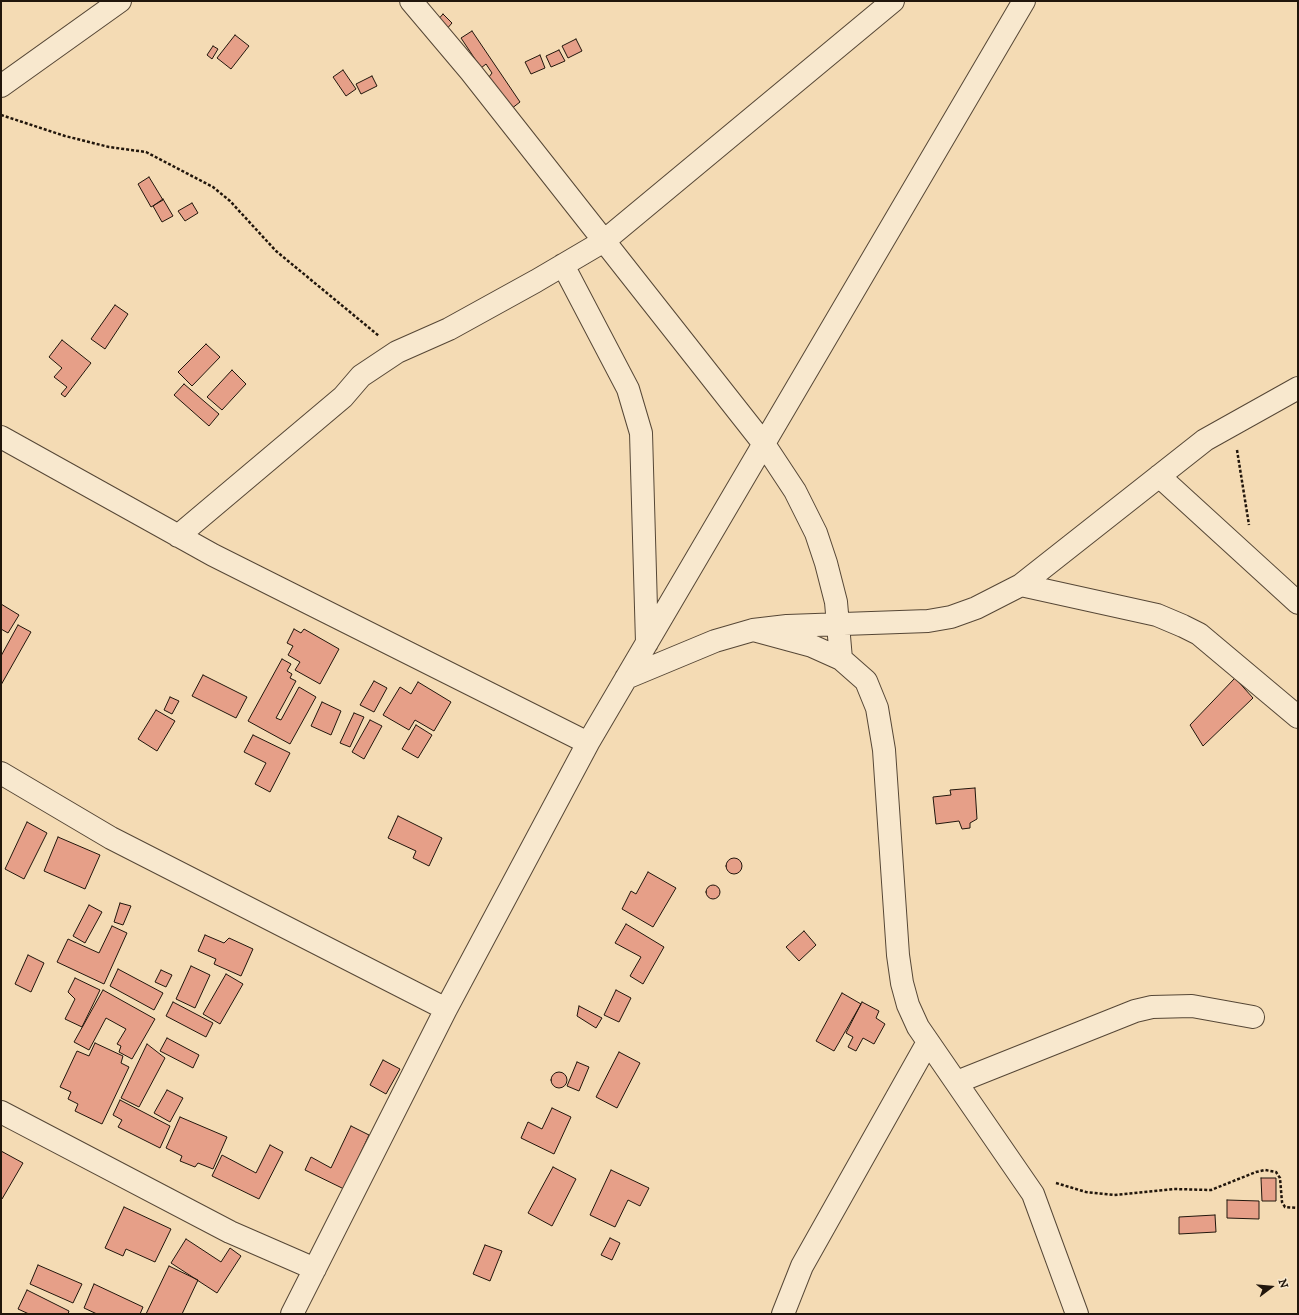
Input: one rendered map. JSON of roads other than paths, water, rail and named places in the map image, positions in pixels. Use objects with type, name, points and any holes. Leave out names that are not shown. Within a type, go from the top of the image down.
[{"type":"street","points":[[1,86],[120,1]]},
{"type":"street","points":[[411,1],[471,72],[764,444],[795,491],[816,533],[831,582],[839,624],[841,659]]},
{"type":"street","points":[[178,536],[343,397],[361,376],[397,352],[449,329],[604,241],[893,1]]},
{"type":"street","points":[[292,1314],[446,1009],[588,743],[1024,1]]},
{"type":"street","points":[[563,265],[628,389],[641,433],[648,643]]},
{"type":"street","points":[[626,678],[715,640],[753,630],[787,626],[928,621],[951,617],[976,608],[1021,585],[1204,440],[1298,388]]},
{"type":"street","points":[[4,446],[213,555],[588,743]]},
{"type":"street","points":[[1159,476],[1298,603]]},
{"type":"street","points":[[1021,585],[1157,615],[1183,626],[1199,634],[1298,717]]},
{"type":"street","points":[[753,630],[812,646],[841,659],[866,681],[877,708],[884,750],[898,955],[902,983],[908,1006],[928,1042],[1033,1194],[1077,1314]]},
{"type":"street","points":[[1,773],[111,838],[446,1009]]},
{"type":"street","points":[[957,1082],[1135,1011],[1152,1007],[1192,1006],[1253,1017]]},
{"type":"street","points":[[783,1314],[802,1266],[928,1042]]},
{"type":"street","points":[[1,1112],[230,1232],[315,1269]]}]
